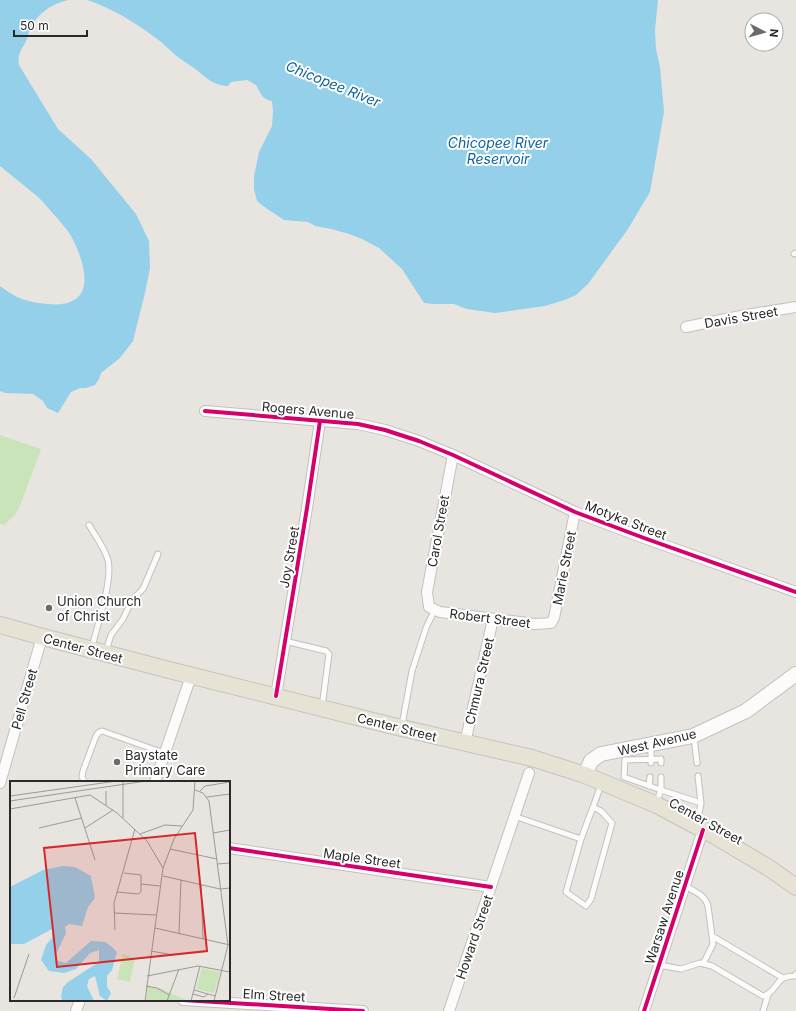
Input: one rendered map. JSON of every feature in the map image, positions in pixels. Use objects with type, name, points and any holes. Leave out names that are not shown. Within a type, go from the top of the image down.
[{"type":"main road","name":"Center Street","points":[[0,625],[191,676],[401,728],[532,758],[602,782],[623,783],[658,797],[700,828],[769,868],[796,888]]},
{"type":"main road","name":"West Avenue","points":[[585,775],[591,761],[601,754],[693,736],[746,712],[796,674]]},
{"type":"street","name":"Davis Street","points":[[686,327],[796,307]]},
{"type":"street","name":"Rogers Avenue","points":[[205,411],[358,424],[385,430],[419,441],[453,455]]},
{"type":"street","name":"Joy Street","points":[[276,696],[320,421]]},
{"type":"street","name":"Motyka Street","points":[[453,455],[575,512],[796,592]]},
{"type":"street","name":"Carol Street","points":[[432,608],[427,592],[453,455]]},
{"type":"street","name":"Marie Street","points":[[551,622],[554,618],[575,512]]},
{"type":"street","name":"Robert Street","points":[[432,608],[440,612],[535,624],[551,622]]},
{"type":"street","name":"Chmura Street","points":[[465,743],[493,619]]},
{"type":"street","name":"Pell Street","points":[[0,783],[42,637]]},
{"type":"street","points":[[154,781],[191,676]]},
{"type":"street","name":"Howard Street","points":[[449,1011],[529,772]]},
{"type":"street","name":"Warsaw Avenue","points":[[644,1011],[685,886],[700,828]]},
{"type":"street","name":"Maple Street","points":[[230,848],[491,887]]},
{"type":"street","points":[[76,1011],[80,1001]]},
{"type":"street","name":"Elm Street","points":[[199,1001],[363,1011]]},
{"type":"lane","points":[[89,525],[103,547],[108,562],[109,573],[98,652]]},
{"type":"lane","points":[[98,652],[123,619],[132,600],[143,589],[158,554]]},
{"type":"lane","points":[[401,728],[412,671],[432,608]]},
{"type":"lane","points":[[285,641],[326,651],[329,654],[322,708]]},
{"type":"lane","points":[[84,781],[82,777],[83,771],[96,736],[102,730],[164,753]]},
{"type":"lane","points":[[693,736],[697,763]]},
{"type":"lane","points":[[651,745],[651,761]]},
{"type":"lane","points":[[661,763],[661,759],[651,761],[625,760],[623,783],[638,779],[649,786],[658,797],[701,803]]},
{"type":"lane","points":[[698,776],[701,803],[700,828]]},
{"type":"lane","points":[[649,786],[650,777]]},
{"type":"lane","points":[[658,797],[661,777]]},
{"type":"lane","points":[[593,807],[601,811],[612,823],[591,899],[586,906],[566,892],[581,839],[602,782]]},
{"type":"lane","points":[[514,816],[581,839]]},
{"type":"lane","points":[[685,886],[706,900],[713,944],[703,964]]},
{"type":"lane","points":[[712,936],[783,978],[796,976]]},
{"type":"lane","points":[[659,965],[681,969],[703,964],[712,966],[763,996],[768,995]]},
{"type":"lane","points":[[763,1011],[768,995],[783,978]]},
{"type":"green space","points":[[0,435],[41,449],[20,506],[15,515],[4,525],[0,524]]},
{"type":"water","points":[[0,0],[68,0],[46,9],[34,22],[19,54],[19,65],[58,129],[91,159],[136,214],[149,241],[150,268],[133,341],[120,358],[101,373],[95,385],[80,388],[71,392],[58,413],[47,408],[43,401],[33,394],[5,393],[0,391],[0,286],[17,297],[28,301],[48,304],[64,304],[75,300],[81,293],[84,283],[84,272],[77,248],[71,236],[58,219],[41,199],[0,166]]},
{"type":"water","name":"Chicopee River Reservoir","points":[[87,0],[658,0],[655,30],[656,49],[660,67],[664,112],[650,192],[628,229],[588,284],[576,295],[545,306],[495,313],[467,309],[454,304],[424,303],[402,269],[379,248],[349,234],[315,226],[308,222],[284,220],[257,201],[254,189],[254,176],[259,152],[272,126],[273,111],[272,101],[266,99],[260,93],[256,85],[247,80],[231,82],[228,86],[212,82],[141,27],[124,16]]},
{"type":"cycle path","points":[[205,411],[358,424],[385,430],[419,441],[453,455],[575,512],[796,592]]},
{"type":"cycle path","points":[[276,696],[320,421]]},
{"type":"cycle path","points":[[644,1011],[703,830]]},
{"type":"cycle path","points":[[230,848],[491,887]]},
{"type":"cycle path","points":[[199,1001],[363,1011]]},
{"type":"place","name":"Union Church of Christ","points":[[49,608]]},
{"type":"place","name":"Baystate Primary Care","points":[[117,762]]},
{"type":"water label","name":"Chicopee River","points":[[333,84]]}]
